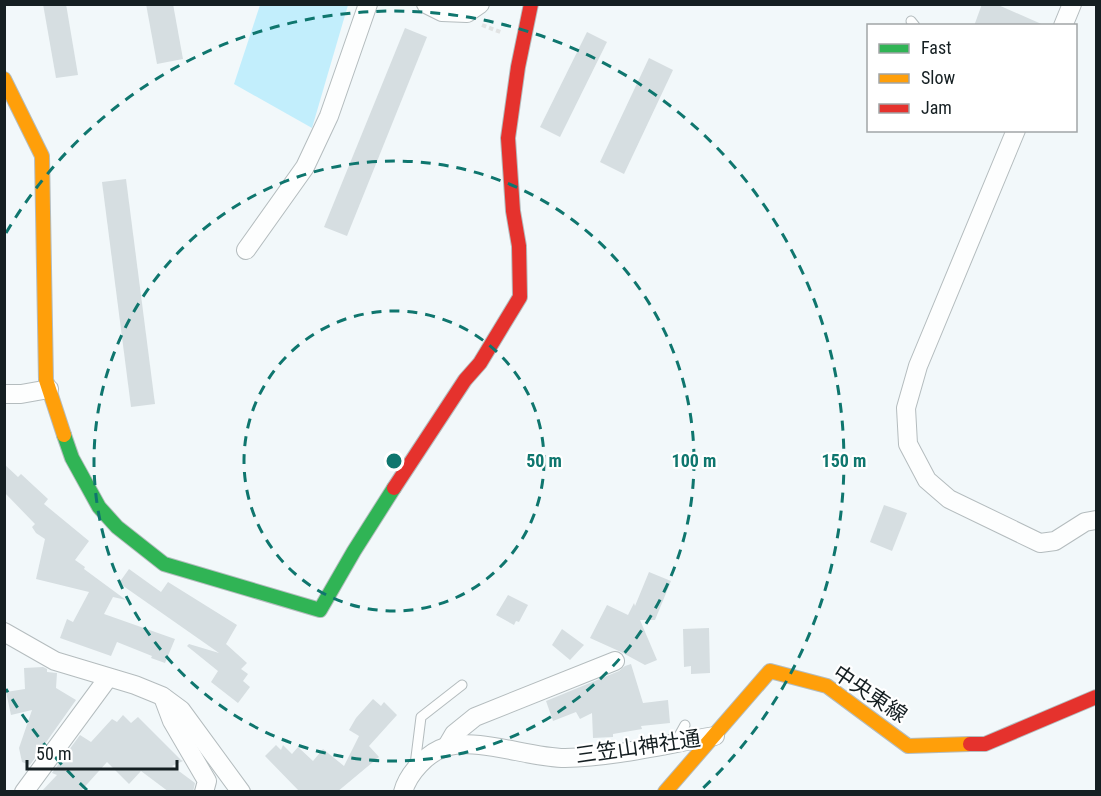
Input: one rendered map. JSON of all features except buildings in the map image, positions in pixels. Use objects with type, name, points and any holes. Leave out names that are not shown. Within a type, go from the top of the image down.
[{"type":"street","points":[[246,250],[305,167],[328,116],[368,4]]},
{"type":"street","points":[[426,4],[442,12],[473,9]]},
{"type":"street","points":[[4,79],[42,156],[46,380],[72,458],[99,507],[117,527],[164,564],[320,610],[348,559],[465,380],[480,363],[520,297],[519,246],[513,211],[508,138],[531,4]]},
{"type":"street","points":[[1064,24],[1072,4]]},
{"type":"street","points":[[1013,133],[918,366],[906,408],[908,444],[927,480],[949,499],[1040,543],[1055,541],[1093,524]]},
{"type":"street","points":[[4,394],[21,394],[49,389]]},
{"type":"street","points":[[4,632],[55,661],[162,696],[181,710],[241,792]]},
{"type":"street","points":[[403,792],[415,770],[434,752],[447,746],[454,734],[475,717],[615,661]]},
{"type":"street","name":"中央東線","points":[[665,792],[770,671],[826,686],[908,746],[985,744],[1096,697]]},
{"type":"street","points":[[24,792],[108,678]]},
{"type":"street","points":[[162,696],[172,721],[207,781],[204,792]]},
{"type":"street","name":"三笠山神社通","points":[[447,746],[475,745],[563,758],[600,756],[715,736]]},
{"type":"lane","points":[[415,770],[421,717],[462,685]]},
{"type":"lane","points":[[675,743],[685,725]]},
{"type":"path","points":[[473,9],[473,22],[523,41]]},
{"type":"shaded area","points":[[260,5],[348,5],[312,128],[234,84]]},
{"type":"traffic: fast","points":[[64,435],[72,458],[99,507],[117,527],[164,564],[320,610],[394,488]]},
{"type":"traffic: slow","points":[[4,79],[42,156],[46,380],[64,435]]},
{"type":"traffic: slow","points":[[665,792],[770,671],[827,686],[908,746],[970,744]]},
{"type":"traffic: jam","points":[[394,488],[465,380],[480,363],[520,297],[519,246],[513,211],[508,138],[518,67],[531,4]]},
{"type":"traffic: jam","points":[[970,744],[985,744],[1096,697]]}]
